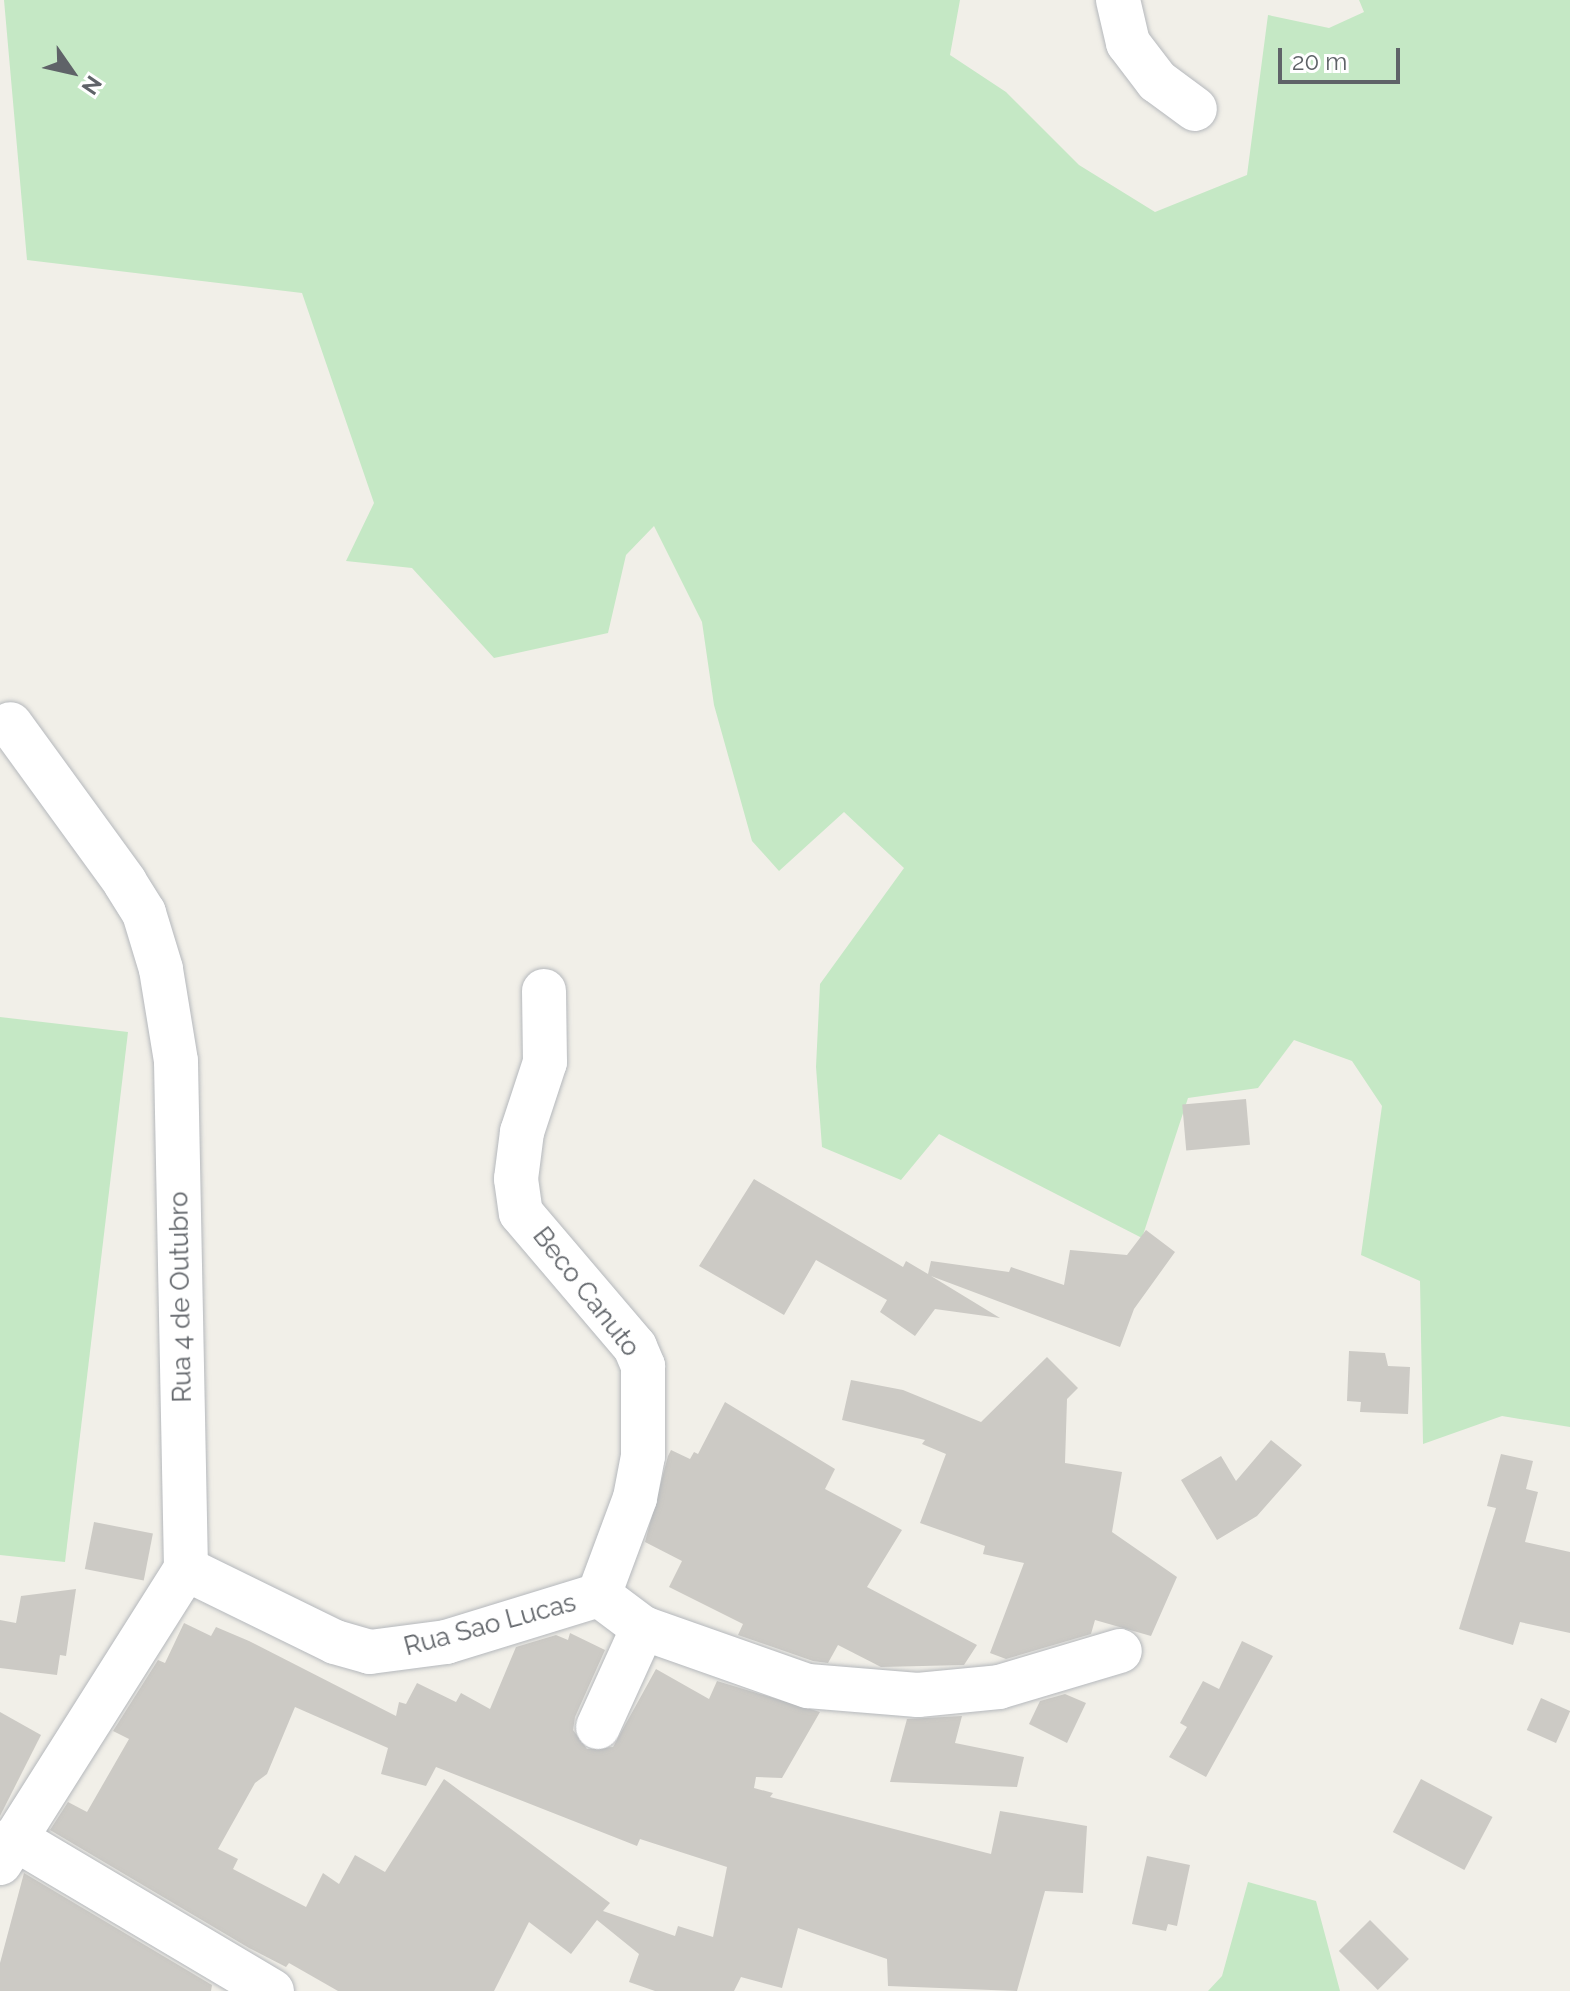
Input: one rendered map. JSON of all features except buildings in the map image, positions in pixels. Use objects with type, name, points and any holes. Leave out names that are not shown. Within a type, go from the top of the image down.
[{"type":"street","points":[[1118,0],[1128,43],[1157,81],[1195,109]]},
{"type":"street","name":"Rua 4 de Outubro","points":[[10,724],[125,882],[144,913],[161,969],[176,1061],[186,1569]]},
{"type":"street","name":"Beco Canuto","points":[[544,991],[545,1062],[522,1132],[516,1179],[521,1213],[635,1347],[643,1366],[643,1456],[635,1498],[599,1595]]},
{"type":"street","points":[[186,1569],[7,1850],[272,1991]]},
{"type":"street","name":"Rua Sao Lucas","points":[[186,1569],[335,1642],[370,1652],[446,1642],[599,1595],[643,1628],[808,1686],[918,1695],[999,1687],[1120,1651]]},
{"type":"street","points":[[598,1727],[643,1628]]},
{"type":"green space","points":[[4,0],[960,0],[950,55],[1006,92],[1079,165],[1155,212],[1247,175],[1268,15],[1329,28],[1364,12],[1359,0],[1570,0],[1570,1427],[1502,1416],[1423,1444],[1420,1281],[1361,1255],[1382,1106],[1352,1061],[1294,1040],[1258,1088],[1188,1098],[1142,1238],[939,1134],[901,1180],[822,1147],[816,1067],[820,984],[904,868],[844,812],[779,871],[752,841],[714,705],[702,622],[654,526],[626,555],[608,633],[494,658],[412,568],[346,561],[374,503],[302,293],[27,260]]},
{"type":"green space","points":[[0,1017],[128,1032],[65,1562],[0,1555]]},
{"type":"green space","points":[[1248,1882],[1316,1901],[1340,1991],[1208,1991],[1222,1976]]}]
